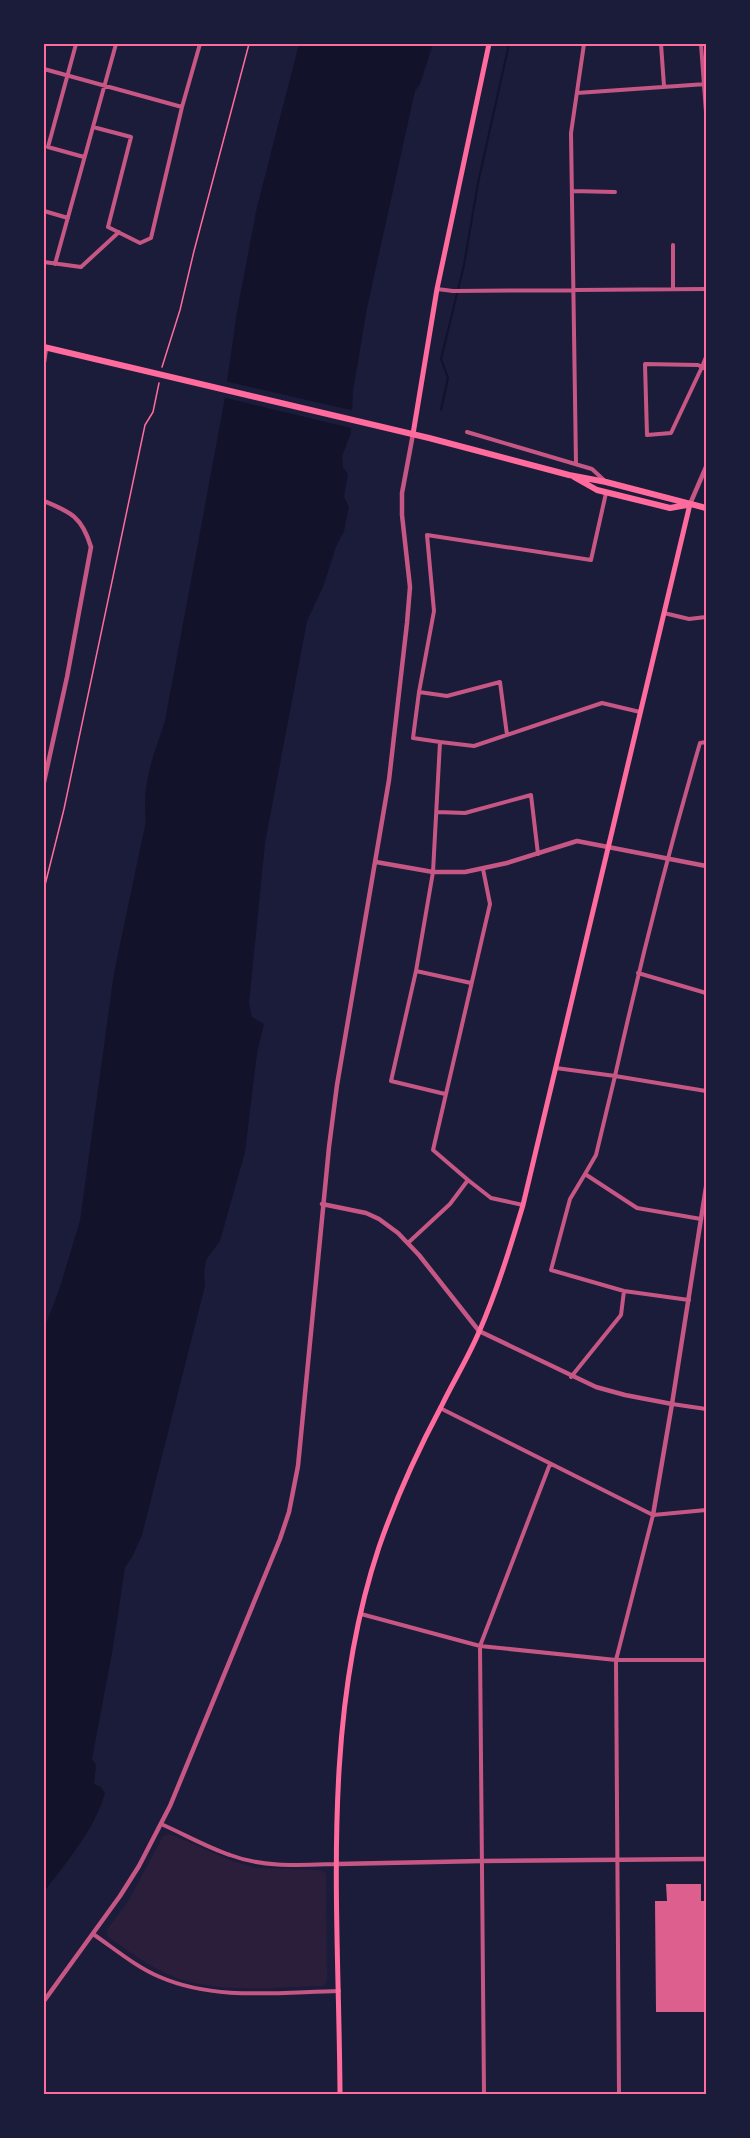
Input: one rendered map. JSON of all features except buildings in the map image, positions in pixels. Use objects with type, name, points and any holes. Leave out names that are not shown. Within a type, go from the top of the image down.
[{"type":"main road","points":[[413,434],[437,289],[489,44]]},
{"type":"main road","points":[[45,348],[402,431],[706,508]]},
{"type":"main road","points":[[569,475],[597,490],[670,508],[690,504]]},
{"type":"main road","points":[[606,482],[607,488],[622,493],[626,497]]},
{"type":"main road","points":[[340,2094],[337,1864],[340,1748],[346,1692],[361,1614],[379,1547],[403,1483],[479,1331],[506,1263],[523,1205],[690,504]]},
{"type":"street","points":[[76,44],[48,147],[84,157]]},
{"type":"street","points":[[55,264],[116,44]]},
{"type":"street","points":[[93,127],[131,137],[108,228],[140,243],[151,238],[182,107],[200,44]]},
{"type":"street","points":[[576,464],[571,133],[584,44]]},
{"type":"street","points":[[661,44],[664,86]]},
{"type":"street","points":[[701,44],[706,112]]},
{"type":"street","points":[[44,69],[182,107]]},
{"type":"street","points":[[577,93],[705,84]]},
{"type":"street","points":[[572,192],[615,192]]},
{"type":"street","points":[[44,211],[68,218]]},
{"type":"street","points":[[44,262],[81,267],[119,232]]},
{"type":"street","points":[[673,245],[673,289]]},
{"type":"street","points":[[437,289],[453,291],[706,289]]},
{"type":"street","points":[[44,362],[45,348]]},
{"type":"street","points":[[704,368],[698,365],[645,364],[647,435],[671,432],[704,368],[706,357]]},
{"type":"street","points":[[467,432],[592,469],[606,482]]},
{"type":"street","points":[[44,2001],[139,1866],[161,1824],[238,1644],[289,1512],[299,1455],[322,1204],[337,1085],[389,780],[410,596],[402,493],[413,434]]},
{"type":"street","points":[[690,504],[706,467]]},
{"type":"street","points":[[606,492],[591,560],[428,535],[434,611],[418,692],[413,738],[474,746],[602,703],[640,712]]},
{"type":"street","points":[[44,501],[66,510],[78,519],[91,547],[67,677],[44,782]]},
{"type":"street","points":[[664,613],[689,619],[706,617]]},
{"type":"street","points":[[418,692],[447,696],[500,682],[507,735]]},
{"type":"street","points":[[440,742],[434,872],[416,971],[392,1081],[445,1094]]},
{"type":"street","points":[[688,1300],[624,1291],[551,1270],[570,1199],[596,1155],[638,974],[668,858],[700,743],[706,742]]},
{"type":"street","points":[[436,812],[465,813],[531,795],[538,854]]},
{"type":"street","points":[[376,862],[434,872],[483,869],[577,841],[706,866]]},
{"type":"street","points":[[483,869],[490,904],[433,1150],[491,1198],[523,1205]]},
{"type":"street","points":[[416,971],[471,983]]},
{"type":"street","points":[[638,974],[706,993]]},
{"type":"street","points":[[555,1067],[706,1091]]},
{"type":"street","points":[[585,1174],[637,1208],[701,1219]]},
{"type":"street","points":[[409,1242],[450,1204],[468,1180]]},
{"type":"street","points":[[619,2094],[616,1660],[653,1515],[706,1187]]},
{"type":"street","points":[[322,1204],[366,1213],[389,1226],[409,1242],[479,1331],[596,1387],[625,1395],[706,1409]]},
{"type":"street","points":[[571,1377],[621,1315],[624,1291]]},
{"type":"street","points":[[440,1408],[653,1515],[706,1510]]},
{"type":"street","points":[[484,2094],[480,1646],[550,1464]]},
{"type":"street","points":[[361,1614],[480,1646],[616,1660],[706,1660]]},
{"type":"street","points":[[161,1824],[212,1848],[245,1860],[284,1865],[706,1859]]},
{"type":"street","points":[[93,1934],[159,1977],[184,1986],[226,1993],[339,1991]]},
{"type":"path","points":[[162,368],[180,310],[249,44]]},
{"type":"path","points":[[44,889],[64,809],[145,425],[153,411],[159,382]]},
{"type":"shaded area","points":[[299,44],[433,44],[420,84],[415,91],[367,308],[353,391],[351,433],[342,456],[343,467],[348,474],[344,497],[349,507],[344,531],[336,547],[323,587],[307,621],[265,843],[249,1003],[252,1017],[264,1024],[257,1053],[245,1152],[220,1241],[206,1260],[205,1286],[142,1535],[125,1567],[92,1759],[96,1765],[94,1784],[101,1787],[105,1793],[87,1833],[44,1892],[44,1329],[59,1290],[80,1221],[114,973],[146,821],[147,782],[165,721],[224,403],[237,312],[257,207]]},
{"type":"shaded area","points":[[170,1834],[232,1861],[256,1868],[322,1870],[326,1874],[327,1981],[324,1986],[244,1988],[185,1981],[152,1966],[108,1937],[107,1930],[129,1900],[163,1836]]},
{"type":"pier","points":[[224,381],[355,411],[355,429],[222,397]]},
{"type":"waterway","points":[[441,410],[448,378],[441,359],[464,265],[478,183],[509,44]]}]
